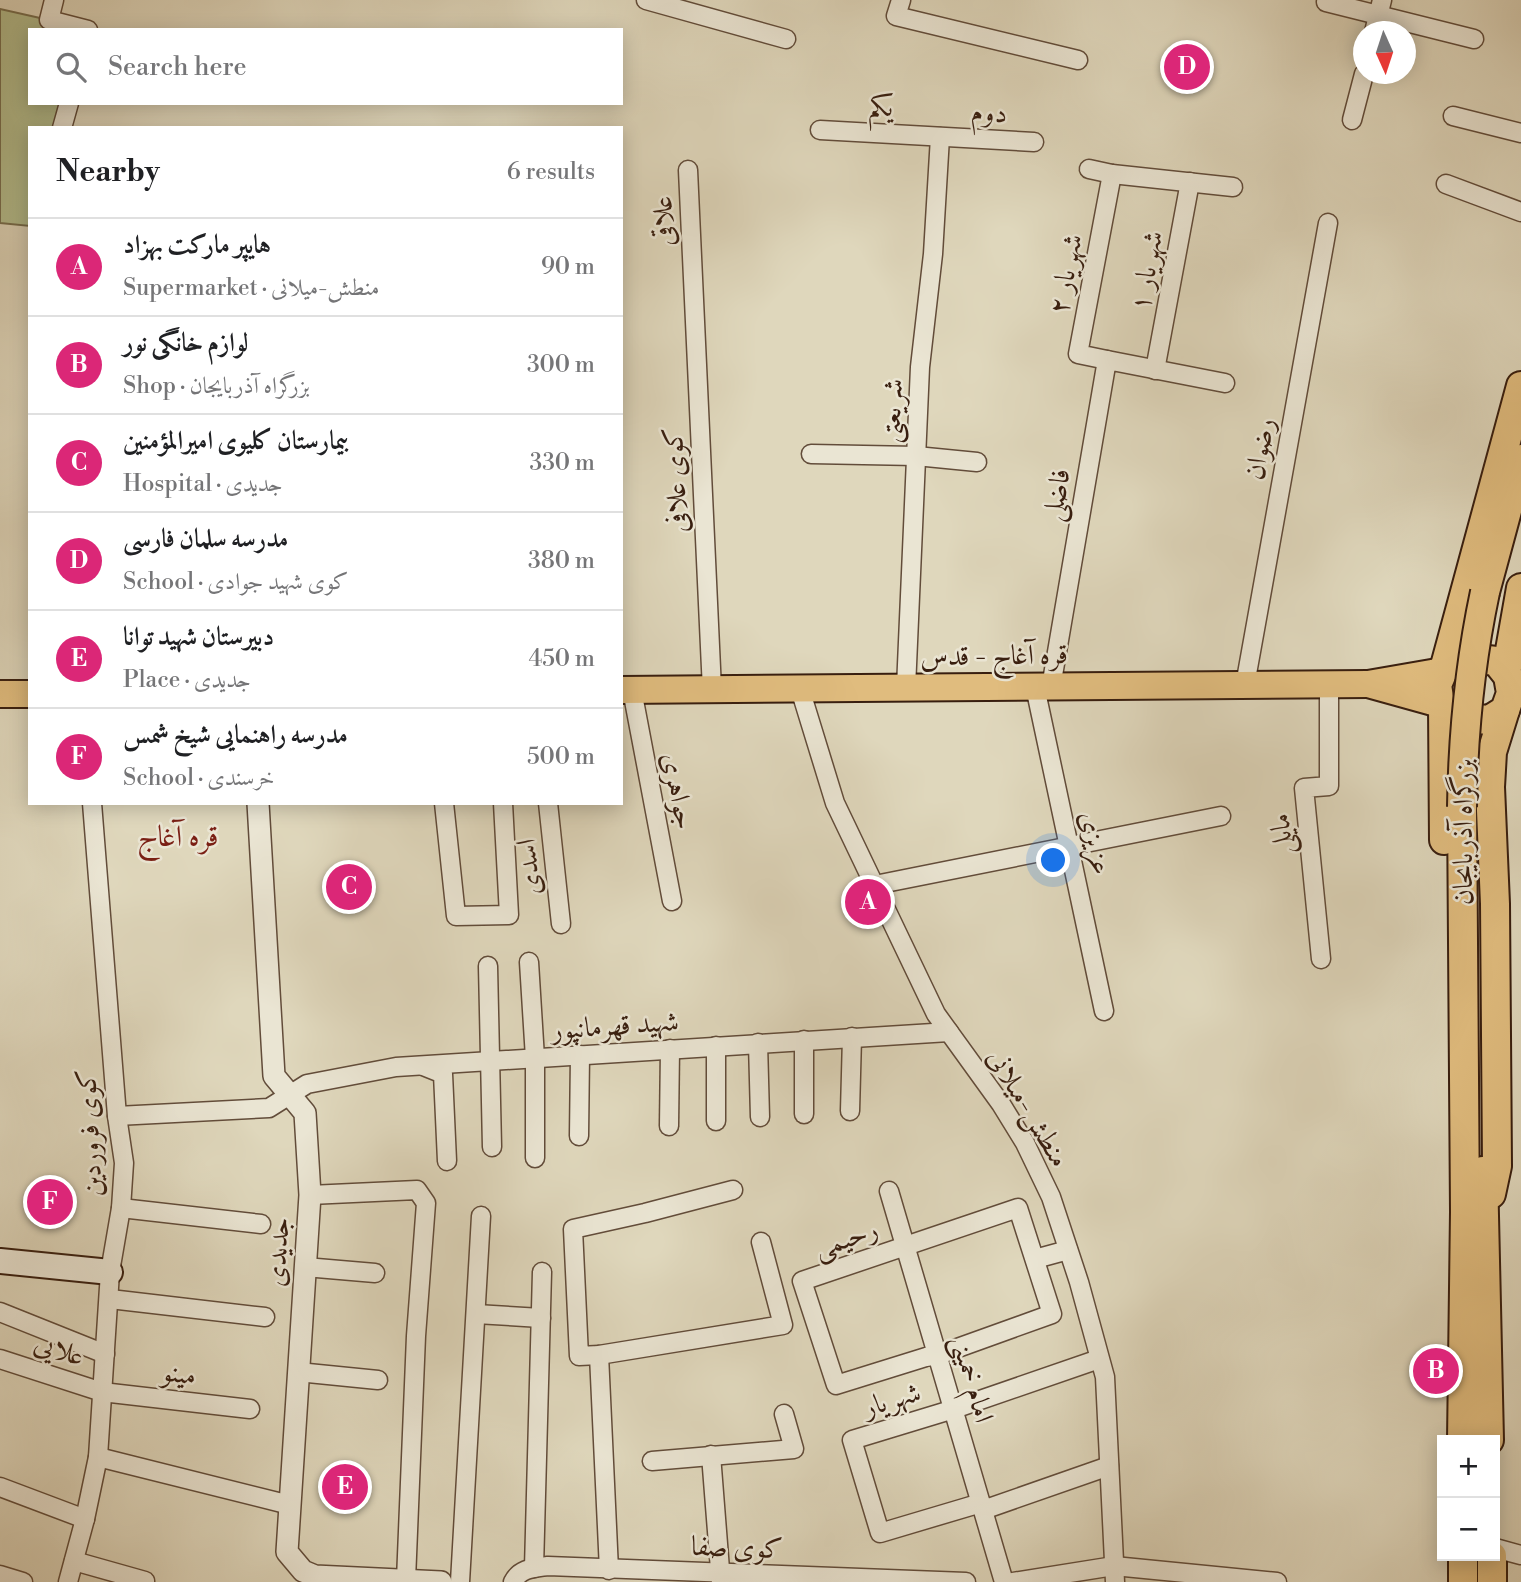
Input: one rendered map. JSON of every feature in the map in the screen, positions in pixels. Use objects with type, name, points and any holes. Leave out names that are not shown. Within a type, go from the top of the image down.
[{"type":"highway","name":"بزرگراه آذربایجان","points":[[1506,673],[1498,594],[1521,386]]},
{"type":"highway","name":"بزرگراه آذربایجان","points":[[1462,1435],[1480,1101],[1476,800],[1478,746],[1490,636],[1521,459]]},
{"type":"highway","name":"بزرگراه آذربایجان","points":[[1444,668],[1498,594],[1521,520]]},
{"type":"highway","points":[[1462,657],[1496,662],[1506,673],[1511,694],[1505,710],[1489,720],[1454,717],[1442,705],[1437,685],[1444,668],[1462,657]]},
{"type":"highway","name":"بزرگراه آذربایجان","points":[[1442,705],[1448,1124],[1475,1217],[1489,1435]]},
{"type":"highway","name":"بزرگراه آذربایجان","points":[[1476,800],[1505,710]]},
{"type":"highway","points":[[1442,786],[1451,772],[1467,768],[1482,773],[1476,800]]},
{"type":"highway","points":[[1463,1561],[1463,1582]]},
{"type":"highway","points":[[1492,1561],[1492,1582]]},
{"type":"main road","points":[[1368,684],[1444,668]]},
{"type":"main road","name":"قره آغاج - قدس","points":[[627,690],[1368,684]]},
{"type":"main road","points":[[1368,684],[1442,705]]},
{"type":"main road","points":[[0,694],[28,694]]},
{"type":"main road","points":[[0,1261],[110,1272]]},
{"type":"street","points":[[54,0],[49,20],[80,28]]},
{"type":"street","points":[[646,0],[695,7],[786,39]]},
{"type":"street","points":[[901,0],[896,16],[1079,60]]},
{"type":"street","points":[[1326,2],[1474,39]]},
{"type":"street","points":[[1352,120],[1361,84]]},
{"type":"street","points":[[63,126],[68,105]]},
{"type":"street","points":[[1453,116],[1521,133]]},
{"type":"street","name":"یکم","points":[[820,130],[940,137]]},
{"type":"street","name":"دوم","points":[[940,137],[1034,142]]},
{"type":"street","name":"شریعتی","points":[[906,688],[920,367],[933,254],[940,137]]},
{"type":"street","points":[[1089,169],[1233,187]]},
{"type":"street","name":"علاقی","points":[[688,170],[692,268]]},
{"type":"street","name":"شهریار ۲","points":[[1107,360],[1078,354],[1112,173]]},
{"type":"street","name":"شهریار ۱","points":[[1155,370],[1190,182]]},
{"type":"street","points":[[1446,184],[1521,212]]},
{"type":"street","name":"رضوان","points":[[1245,685],[1328,223]]},
{"type":"street","name":"کوی علافی","points":[[692,268],[712,690]]},
{"type":"street","points":[[1107,360],[1225,383]]},
{"type":"street","name":"فاضلی","points":[[1043,687],[1107,360]]},
{"type":"street","points":[[811,454],[916,456],[977,462]]},
{"type":"street","name":"مایلی","points":[[1321,959],[1304,788],[1329,786],[1329,684]]},
{"type":"street","name":"عزیزی","points":[[1043,687],[1069,846],[1104,1011]]},
{"type":"street","name":"منطش-میلانی","points":[[800,689],[835,803],[936,1014],[1001,1104],[1025,1143],[1051,1197],[1105,1377],[1114,1574]]},
{"type":"street","name":"جواهری","points":[[627,690],[672,901]]},
{"type":"street","name":"کوی فروردین","points":[[68,1582],[98,1457],[110,1272],[121,1208],[124,1163],[117,1116],[92,805]]},
{"type":"street","name":"جدیدی","points":[[258,805],[274,1076],[305,1113],[310,1195],[287,1552],[303,1571],[316,1576],[441,1582]]},
{"type":"street","points":[[444,805],[456,916],[509,915],[503,805]]},
{"type":"street","name":"اسدی","points":[[548,805],[561,924]]},
{"type":"street","points":[[874,885],[1221,816]]},
{"type":"street","points":[[529,962],[535,1058],[535,1158]]},
{"type":"street","points":[[488,966],[492,1147]]},
{"type":"street","name":"شهید قهرمانپور","points":[[117,1116],[269,1108],[307,1084],[396,1067],[949,1032]]},
{"type":"street","points":[[850,1111],[852,1037]]},
{"type":"street","points":[[804,1040],[804,1114]]},
{"type":"street","points":[[758,1043],[760,1117]]},
{"type":"street","points":[[716,1046],[716,1121]]},
{"type":"street","points":[[669,1126],[670,1049]]},
{"type":"street","points":[[579,1136],[580,1055]]},
{"type":"street","points":[[421,1065],[443,1074],[447,1161]]},
{"type":"street","points":[[310,1195],[417,1190],[426,1203],[416,1336],[406,1580]]},
{"type":"street","points":[[733,1190],[573,1229],[579,1356],[600,1355],[783,1325],[761,1242]]},
{"type":"street","name":"امام خمینی","points":[[888,1191],[1004,1582]]},
{"type":"street","points":[[121,1208],[261,1224]]},
{"type":"street","name":"رحیمی","points":[[938,1355],[836,1385],[802,1281],[1018,1208],[1035,1259]]},
{"type":"street","points":[[460,1582],[481,1216]]},
{"type":"street","points":[[938,1355],[1052,1314],[1035,1259],[1068,1250]]},
{"type":"street","points":[[305,1267],[375,1273]]},
{"type":"street","points":[[513,1582],[517,1575],[541,1567],[542,1272]]},
{"type":"street","points":[[110,1299],[265,1317]]},
{"type":"street","points":[[0,1312],[105,1354]]},
{"type":"street","points":[[476,1314],[541,1318]]},
{"type":"street","points":[[597,1574],[600,1355]]},
{"type":"street","name":"علایی","points":[[0,1359],[102,1392]]},
{"type":"street","name":"شهریار","points":[[982,1507],[880,1533],[852,1440],[954,1409],[1100,1359]]},
{"type":"street","points":[[298,1372],[378,1380]]},
{"type":"street","name":"مینو","points":[[102,1392],[250,1409]]},
{"type":"street","points":[[652,1461],[794,1449],[784,1414]]},
{"type":"street","points":[[712,1455],[721,1578]]},
{"type":"street","points":[[98,1457],[290,1505]]},
{"type":"street","points":[[982,1507],[1109,1466]]},
{"type":"street","points":[[0,1487],[85,1519]]},
{"type":"street","points":[[1500,1549],[1521,1555]]},
{"type":"street","points":[[74,1561],[145,1581]]},
{"type":"street","name":"کوی صفا","points":[[541,1567],[597,1574],[965,1582]]},
{"type":"street","points":[[1013,1582],[1114,1574],[1277,1582]]},
{"type":"street","points":[[0,1575],[23,1582]]},
{"type":"green space","points":[[0,9],[80,27],[28,28],[28,105],[62,105],[56,126],[28,126],[28,226],[0,223]]},
{"type":"place","name":"مدرسه سلمان فارسی","points":[[1187,67]]},
{"type":"place","name":"بیمارستان کلیوی امیرالمؤمنین","points":[[349,887]]},
{"type":"place","name":"هایپر مارکت بهزاد","points":[[868,902]]},
{"type":"place","name":"مدرسه راهنمایی شیخ شمس","points":[[50,1202]]},
{"type":"place","name":"لوازم خانگی نور","points":[[1436,1371]]},
{"type":"place","name":"دبیرستان شهید توانا","points":[[345,1487]]},
{"type":"district","name":"قره آغاج","points":[[178,837]]}]
